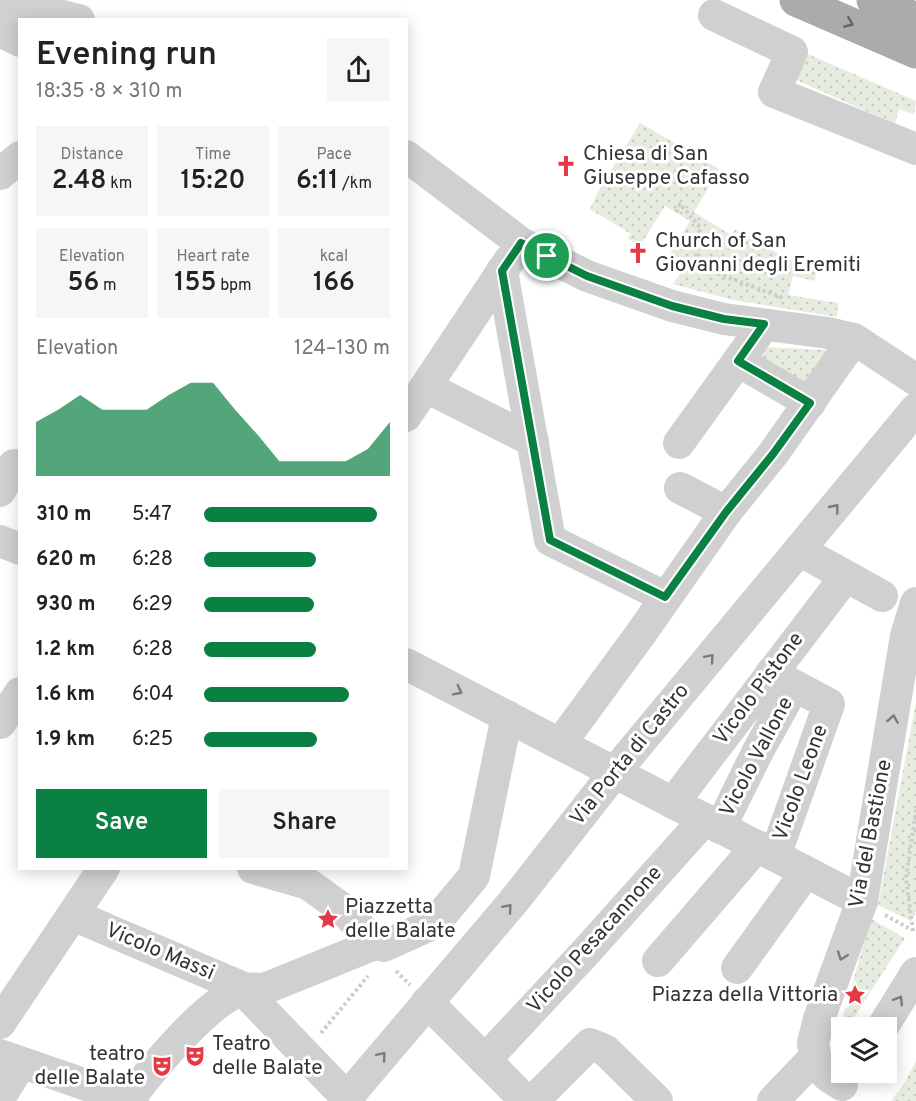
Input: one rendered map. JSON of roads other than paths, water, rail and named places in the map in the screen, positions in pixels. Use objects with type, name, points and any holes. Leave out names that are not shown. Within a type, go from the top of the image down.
[{"type":"main road","points":[[796,0],[916,52]]},
{"type":"main road","points":[[873,0],[916,19]]},
{"type":"street","points":[[73,0],[93,18]]},
{"type":"street","points":[[0,1],[71,18]]},
{"type":"street","points":[[714,15],[792,52],[774,92],[916,149]]},
{"type":"street","points":[[0,31],[18,40]]},
{"type":"street","points":[[408,158],[521,243],[587,276],[672,306],[724,319],[799,329],[849,346],[916,380]]},
{"type":"street","points":[[0,174],[18,159]]},
{"type":"street","points":[[408,413],[521,243]]},
{"type":"street","points":[[502,271],[550,540],[665,597]]},
{"type":"street","points":[[679,443],[764,324]]},
{"type":"street","points":[[560,744],[726,512],[773,454],[849,346]]},
{"type":"street","points":[[738,361],[810,403]]},
{"type":"street","points":[[426,387],[533,441]]},
{"type":"street","name":"Via Porta di Castro","points":[[347,1100],[513,902],[615,772],[916,409]]},
{"type":"street","points":[[680,488],[726,512]]},
{"type":"street","points":[[0,541],[18,548]]},
{"type":"street","points":[[799,550],[846,576],[903,601]]},
{"type":"street","name":"Vicolo Pistone","points":[[673,803],[783,679],[846,576]]},
{"type":"street","name":"Via del Bastione","points":[[814,1056],[813,1043],[819,1019],[862,901],[906,636],[903,601]]},
{"type":"street","points":[[408,665],[862,901]]},
{"type":"street","name":"Vicolo Vallone","points":[[712,824],[758,753],[783,679]]},
{"type":"street","name":"Vicolo Leone","points":[[766,851],[830,704],[783,679]]},
{"type":"street","points":[[0,1097],[10,1059],[131,1100],[164,1055],[222,1000],[245,989],[264,989],[376,949],[435,923],[474,876],[507,716]]},
{"type":"street","name":"Vicolo Pesacannone","points":[[485,1060],[584,954],[712,824]]},
{"type":"street","points":[[658,961],[766,851]]},
{"type":"street","points":[[0,1023],[103,870]]},
{"type":"street","points":[[260,870],[308,884],[343,909],[376,949]]},
{"type":"street","points":[[737,968],[806,872]]},
{"type":"street","name":"Vicolo Massi","points":[[73,915],[245,989]]},
{"type":"street","points":[[889,1017],[916,973]]},
{"type":"street","points":[[245,989],[347,1100]]},
{"type":"street","points":[[427,1002],[526,1101]]},
{"type":"street","points":[[533,1101],[590,1044],[605,1050],[657,1101]]},
{"type":"street","points":[[773,1101],[814,1056],[823,1071],[840,1086]]},
{"type":"place","name":"Chiesa di San Giuseppe Cafasso","points":[[566,166]]},
{"type":"place","name":"Church of San Giovanni degli Eremiti","points":[[638,253]]},
{"type":"place","name":"Piazzetta delle Balate","points":[[328,919]]},
{"type":"place","name":"Piazza della Vittoria","points":[[855,995]]},
{"type":"place","name":"Teatro delle Balate","points":[[195,1056]]},
{"type":"place","name":"teatro delle Balate","points":[[162,1066]]}]
